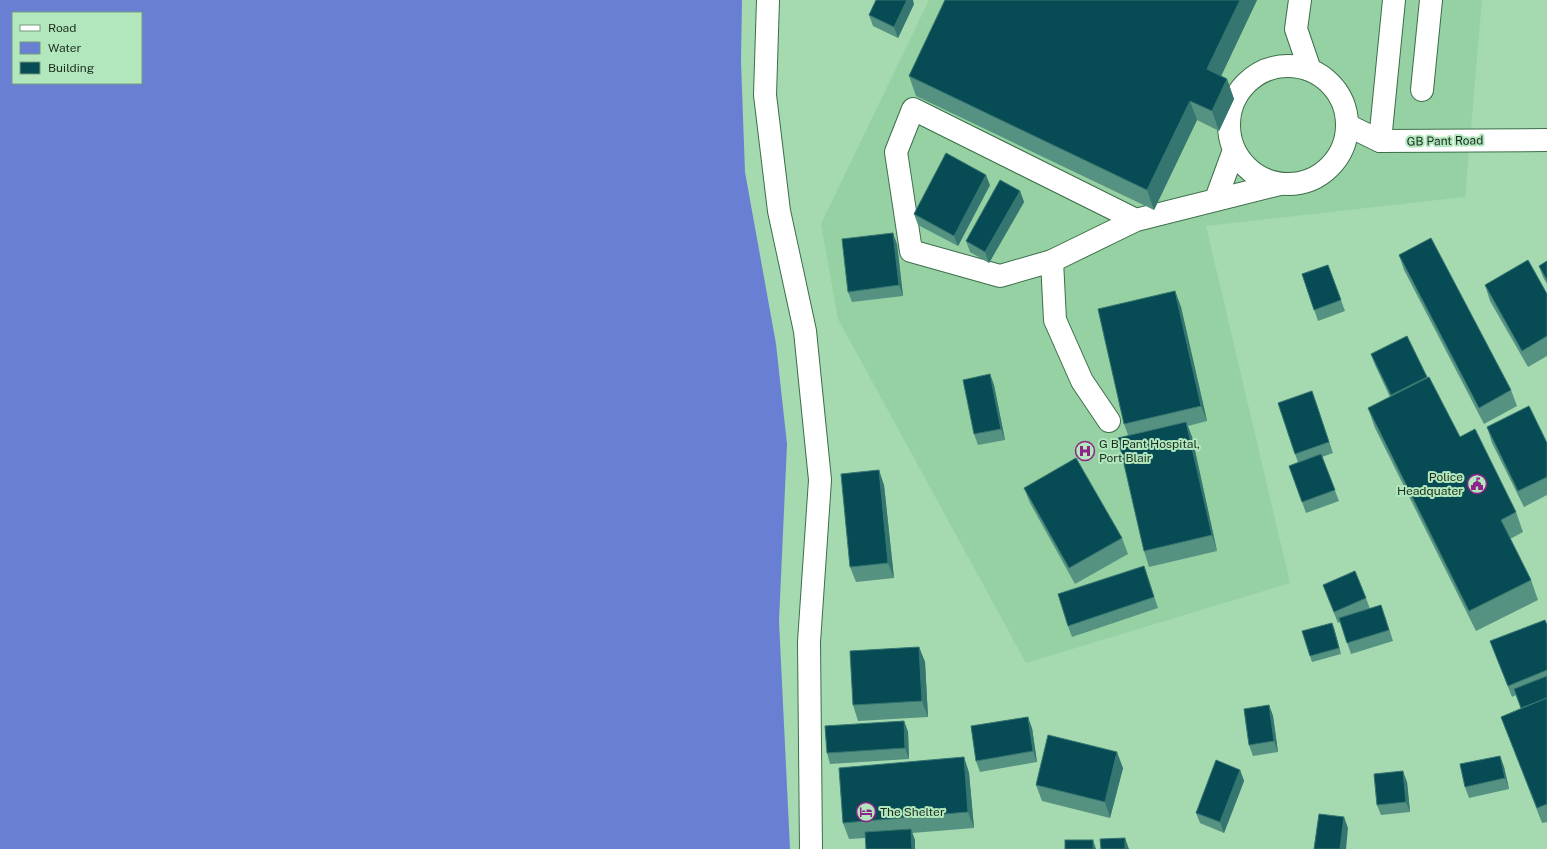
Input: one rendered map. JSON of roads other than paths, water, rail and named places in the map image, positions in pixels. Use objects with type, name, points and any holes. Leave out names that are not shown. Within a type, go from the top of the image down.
[{"type":"street","points":[[768,0],[765,95],[779,210],[805,331],[820,480],[809,642],[811,849]]},
{"type":"street","points":[[1300,0],[1296,29],[1310,70]]},
{"type":"street","points":[[1380,141],[1394,0]]},
{"type":"street","points":[[1422,90],[1431,0]]},
{"type":"street","points":[[1136,220],[913,109],[896,152],[911,251],[1000,276],[1052,261],[1136,220],[1280,184],[1301,184],[1319,176],[1334,162],[1344,145],[1347,125],[1344,108],[1337,92],[1325,79],[1310,70],[1290,66],[1271,69],[1253,78],[1248,83],[1239,93],[1231,111],[1229,131],[1234,150],[1246,167],[1262,179],[1280,184]]},
{"type":"street","name":"GB Pant Road","points":[[1347,125],[1380,141],[1547,140]]},
{"type":"street","points":[[1216,199],[1234,150]]},
{"type":"street","points":[[1052,261],[1055,320],[1082,381],[1109,421]]},
{"type":"water","points":[[0,0],[742,0],[741,62],[745,172],[776,344],[787,444],[779,621],[790,849],[0,849]]},
{"type":"place","name":"G B Pant Hospital, Port Blair","points":[[1085,451]]},
{"type":"place","name":"Police Headquater","points":[[1477,484]]},
{"type":"place","name":"The Shelter","points":[[866,812]]}]
